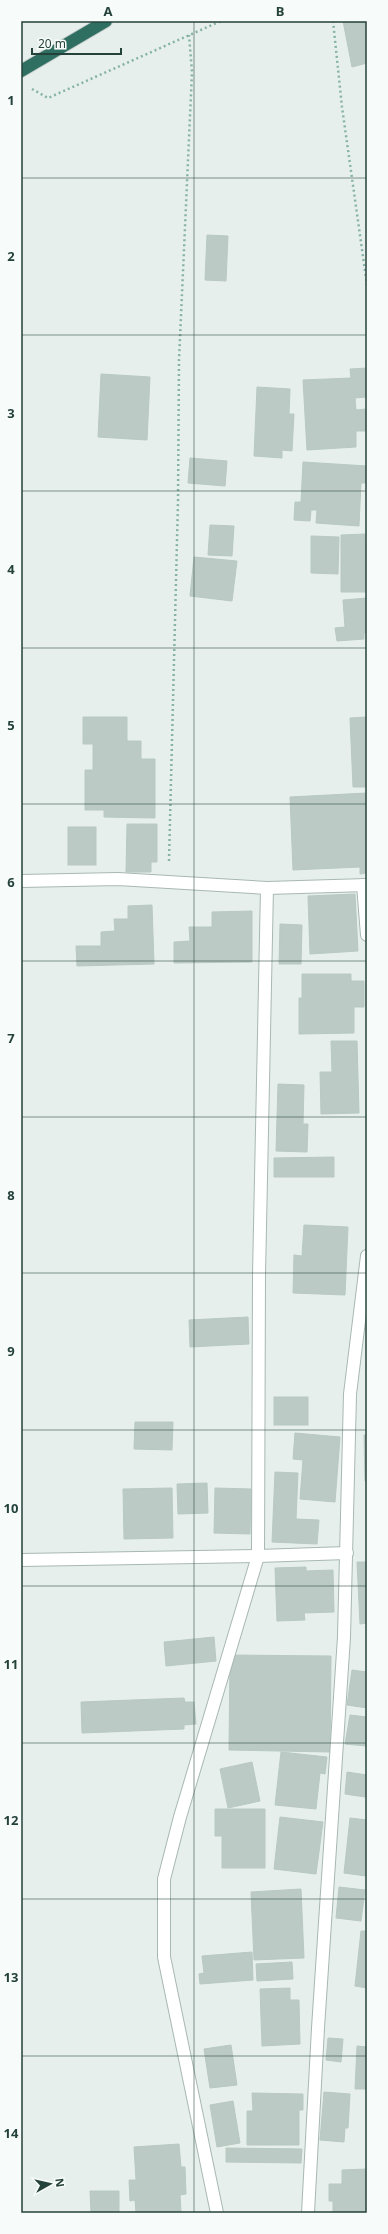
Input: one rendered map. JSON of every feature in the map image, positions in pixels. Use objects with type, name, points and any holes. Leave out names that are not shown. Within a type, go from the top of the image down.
[{"type":"highway","points":[[21,71],[106,21]]},
{"type":"street","points":[[21,881],[118,880],[267,888],[365,885],[367,935]]},
{"type":"street","points":[[217,2213],[164,1957],[164,1879],[180,1817],[258,1556],[259,1275],[267,888]]},
{"type":"street","points":[[308,2213],[344,1637],[350,1394],[367,1256]]},
{"type":"street","points":[[21,1560],[346,1553]]},
{"type":"path","points":[[28,86],[48,98],[221,21]]},
{"type":"path","points":[[333,21],[342,107],[367,285]]},
{"type":"path","points":[[169,882],[178,501],[179,360],[192,72],[189,35]]},
{"type":"building","points":[[343,21],[367,21],[367,63],[352,67]]},
{"type":"building","points":[[207,235],[228,236],[226,281],[205,280]]},
{"type":"building","points":[[367,368],[367,397],[355,398],[356,410],[366,409],[367,431],[356,431],[356,447],[307,450],[303,380],[351,378],[350,369]]},
{"type":"building","points":[[101,374],[150,377],[147,440],[98,437]]},
{"type":"building","points":[[257,387],[290,389],[289,414],[294,414],[292,451],[282,450],[282,458],[254,456]]},
{"type":"building","points":[[190,458],[227,461],[225,486],[188,483]]},
{"type":"building","points":[[303,462],[367,466],[367,483],[361,483],[359,526],[316,523],[317,510],[311,510],[310,521],[294,520],[295,502],[301,502]]},
{"type":"building","points":[[210,525],[234,526],[232,556],[208,555]]},
{"type":"building","points":[[365,534],[365,546],[367,546],[367,592],[341,592],[341,535]]},
{"type":"building","points":[[311,536],[339,537],[338,574],[311,573]]},
{"type":"building","points":[[194,557],[237,561],[232,601],[190,596]]},
{"type":"building","points":[[367,598],[367,633],[364,633],[364,639],[337,641],[335,628],[345,627],[343,600]]},
{"type":"building","points":[[83,717],[127,717],[127,741],[141,741],[141,759],[155,759],[155,818],[104,817],[104,810],[85,810],[85,770],[93,770],[93,744],[83,744]]},
{"type":"building","points":[[367,717],[367,787],[353,787],[350,718]]},
{"type":"building","points":[[367,793],[367,873],[360,874],[360,867],[293,870],[290,797]]},
{"type":"building","points":[[127,824],[157,824],[157,862],[151,862],[151,872],[126,872]]},
{"type":"building","points":[[68,827],[96,827],[96,865],[68,865]]},
{"type":"building","points":[[355,894],[358,951],[310,954],[308,896]]},
{"type":"building","points":[[152,905],[154,964],[77,966],[76,946],[101,946],[101,932],[115,931],[114,919],[128,919],[128,906]]},
{"type":"building","points":[[252,911],[252,962],[174,963],[174,942],[190,941],[189,927],[212,927],[212,912]]},
{"type":"building","points":[[280,924],[302,925],[301,964],[279,964]]},
{"type":"building","points":[[302,974],[351,974],[351,981],[364,981],[364,1007],[354,1007],[354,1033],[299,1034],[299,998],[302,998]]},
{"type":"building","points":[[331,1041],[357,1041],[359,1113],[321,1114],[320,1072],[332,1072]]},
{"type":"building","points":[[278,1084],[304,1085],[303,1124],[308,1124],[307,1152],[276,1151]]},
{"type":"building","points":[[334,1157],[334,1177],[274,1177],[274,1158]]},
{"type":"building","points":[[304,1225],[348,1227],[345,1295],[293,1293],[294,1255],[302,1256]]},
{"type":"building","points":[[248,1317],[249,1344],[190,1347],[189,1320]]},
{"type":"building","points":[[274,1397],[308,1397],[308,1425],[274,1425]]},
{"type":"building","points":[[135,1422],[173,1422],[172,1450],[134,1449]]},
{"type":"building","points":[[295,1433],[340,1437],[335,1502],[300,1499],[303,1460],[293,1459]]},
{"type":"building","points":[[364,1435],[367,1435],[367,1481],[365,1481]]},
{"type":"building","points":[[275,1472],[298,1473],[296,1519],[319,1520],[317,1544],[272,1542]]},
{"type":"building","points":[[207,1483],[208,1513],[178,1514],[177,1484]]},
{"type":"building","points":[[172,1488],[173,1538],[124,1539],[123,1489]]},
{"type":"building","points":[[215,1488],[251,1489],[250,1534],[214,1533]]},
{"type":"building","points":[[357,1562],[367,1562],[367,1623],[360,1624]]},
{"type":"building","points":[[306,1567],[306,1571],[333,1570],[334,1612],[304,1613],[305,1620],[277,1621],[275,1568]]},
{"type":"building","points":[[214,1637],[216,1661],[166,1666],[164,1642]]},
{"type":"building","points":[[230,1655],[331,1656],[330,1752],[229,1750]]},
{"type":"building","points":[[352,1670],[367,1672],[367,1708],[347,1705]]},
{"type":"building","points":[[184,1698],[185,1702],[194,1702],[196,1724],[184,1725],[184,1729],[82,1733],[81,1702]]},
{"type":"building","points":[[350,1715],[367,1717],[366,1746],[345,1744]]},
{"type":"building","points":[[281,1752],[327,1757],[325,1774],[320,1773],[316,1809],[275,1805]]},
{"type":"building","points":[[252,1762],[260,1801],[228,1808],[220,1769]]},
{"type":"building","points":[[347,1772],[367,1775],[365,1797],[345,1794]]},
{"type":"building","points":[[215,1809],[265,1809],[265,1868],[222,1868],[222,1836],[215,1836]]},
{"type":"building","points":[[280,1817],[323,1822],[316,1874],[274,1869]]},
{"type":"building","points":[[350,1818],[367,1820],[366,1876],[344,1873]]},
{"type":"building","points":[[339,1887],[365,1890],[361,1921],[336,1918]]},
{"type":"building","points":[[301,1889],[304,1958],[254,1960],[251,1892]]},
{"type":"building","points":[[361,1931],[367,1931],[367,1988],[355,1986]]},
{"type":"building","points":[[252,1952],[253,1980],[200,1984],[199,1974],[204,1973],[202,1956]]},
{"type":"building","points":[[292,1962],[293,1979],[257,1981],[256,1964]]},
{"type":"building","points":[[290,1988],[290,2000],[299,2000],[300,2044],[262,2046],[260,1989]]},
{"type":"building","points":[[328,2038],[343,2039],[341,2062],[326,2060]]},
{"type":"building","points":[[231,2045],[237,2085],[210,2088],[204,2049]]},
{"type":"building","points":[[357,2046],[367,2047],[367,2089],[355,2089]]},
{"type":"building","points":[[324,2092],[350,2094],[348,2128],[345,2128],[344,2142],[320,2140]]},
{"type":"building","points":[[252,2093],[303,2094],[303,2110],[299,2110],[299,2145],[247,2145],[247,2111],[253,2111]]},
{"type":"building","points":[[233,2101],[240,2143],[217,2147],[210,2105]]},
{"type":"building","points":[[179,2144],[181,2167],[185,2167],[186,2194],[180,2195],[181,2212],[136,2213],[135,2200],[130,2201],[129,2180],[136,2180],[134,2147]]},
{"type":"building","points":[[226,2148],[302,2149],[301,2163],[226,2162]]},
{"type":"building","points":[[367,2169],[367,2184],[342,2184],[342,2170]]},
{"type":"building","points":[[329,2184],[367,2184],[367,2213],[333,2213],[333,2201],[329,2201]]},
{"type":"building","points":[[90,2191],[119,2191],[119,2213],[91,2213]]}]
